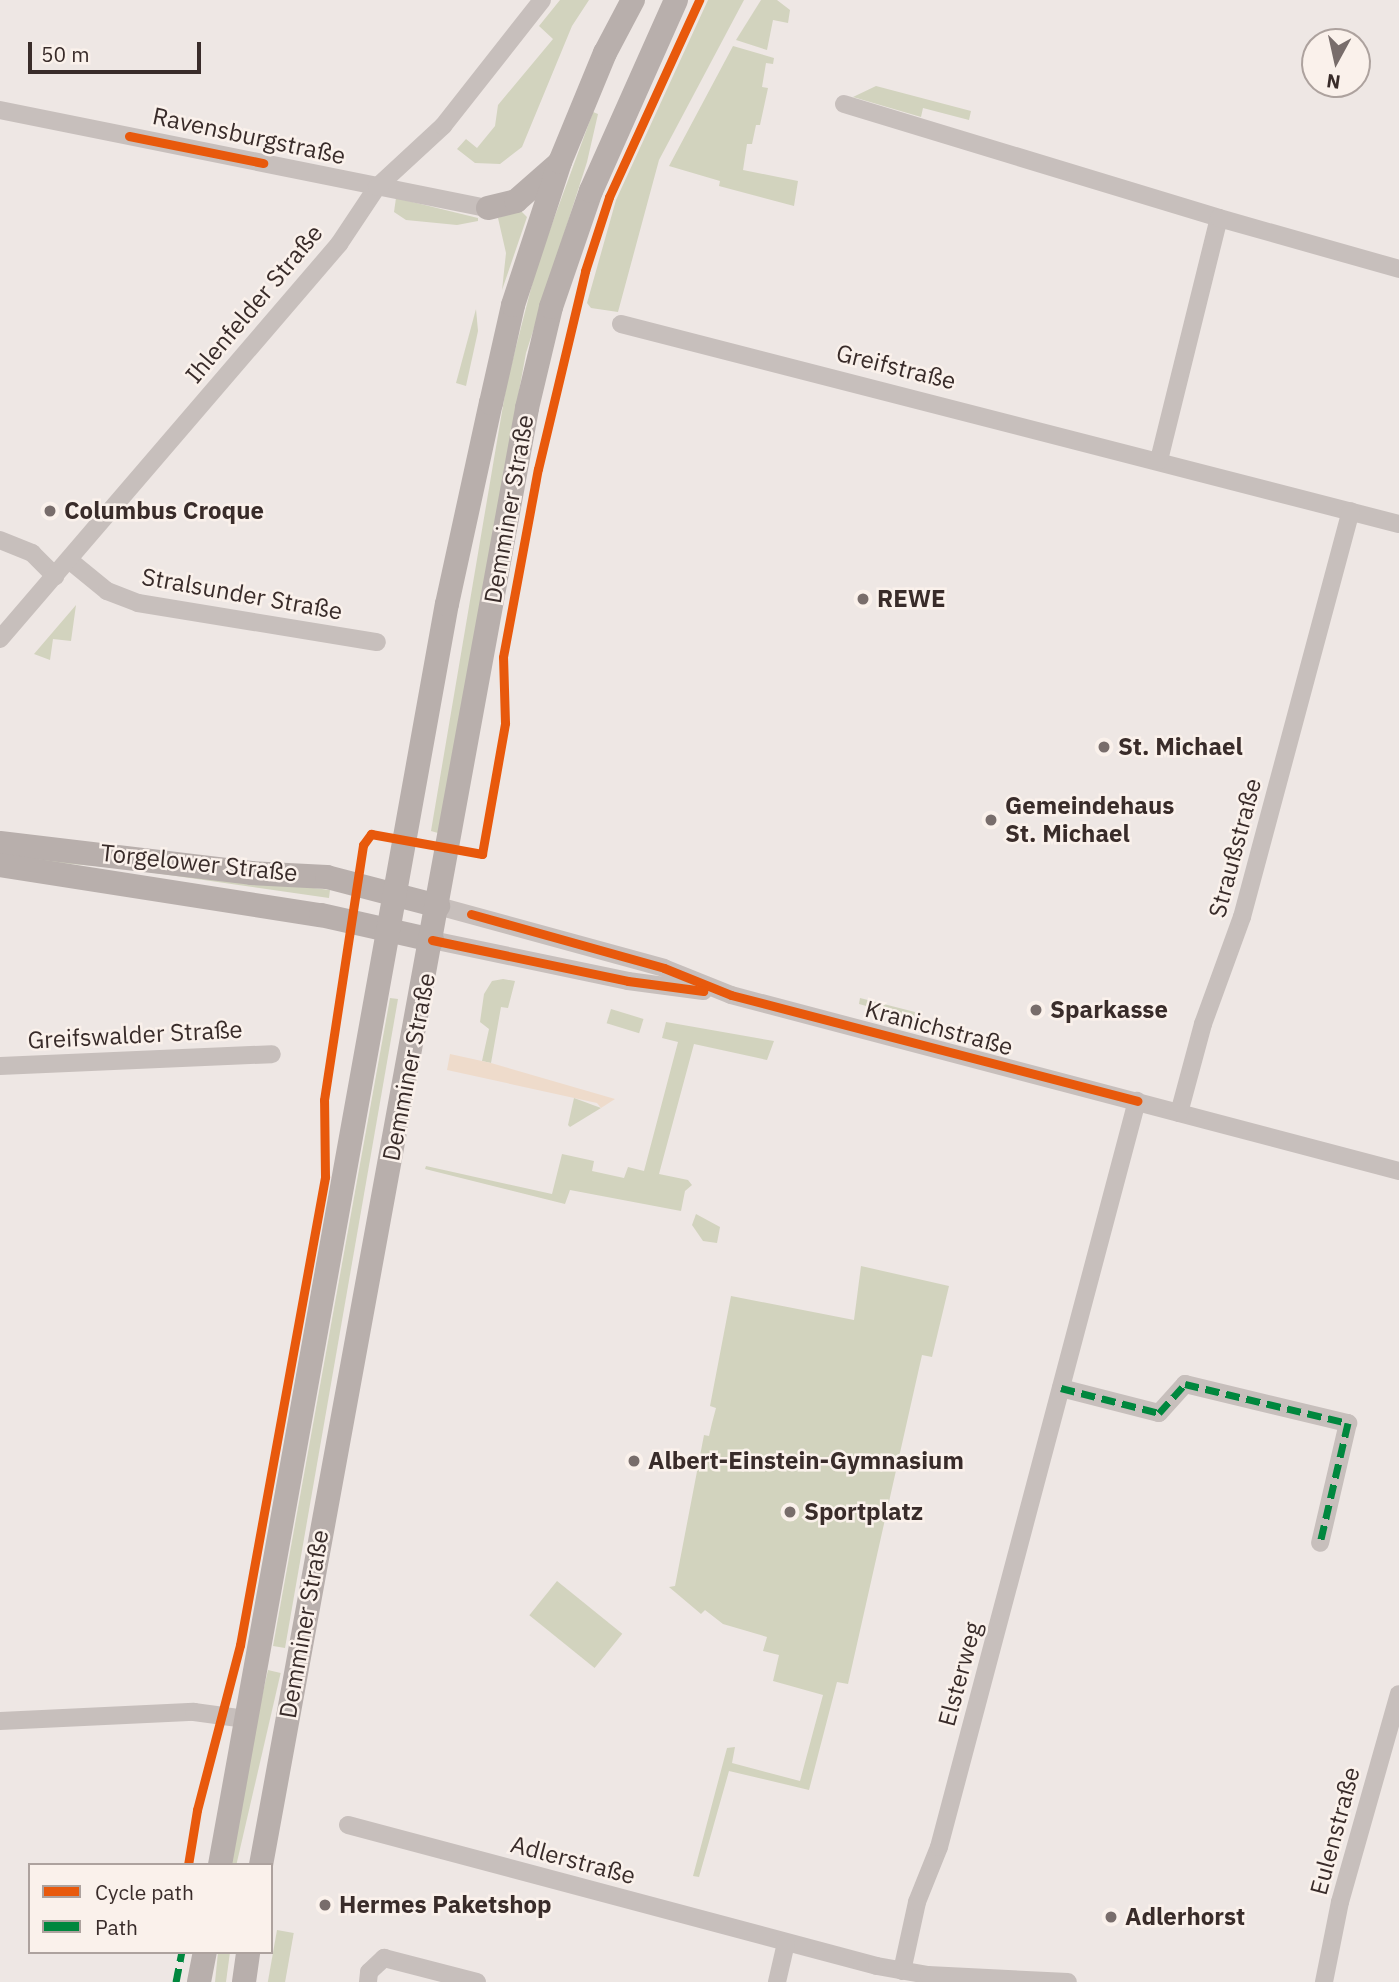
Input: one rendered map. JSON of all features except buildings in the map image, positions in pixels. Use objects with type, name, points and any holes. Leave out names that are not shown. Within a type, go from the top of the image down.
[{"type":"main road","name":"Demminer Straße","points":[[220,1863],[397,895],[447,604],[496,379],[513,305],[560,162],[605,53],[633,0]]},
{"type":"main road","name":"Demminer Straße","points":[[261,1863],[527,408],[551,307],[624,109],[676,0]]},
{"type":"main road","points":[[488,208],[516,201],[560,162]]},
{"type":"main road","name":"Torgelower Straße","points":[[0,844],[251,873],[309,874],[438,905]]},
{"type":"main road","name":"Torgelower Straße","points":[[0,865],[321,915],[432,940]]},
{"type":"main road","points":[[199,1982],[205,1954]]},
{"type":"main road","points":[[244,1982],[248,1954]]},
{"type":"street","name":"Ihlenfelder Straße","points":[[0,639],[339,244],[377,187],[443,126],[542,0]]},
{"type":"street","points":[[844,104],[1219,218],[1399,269]]},
{"type":"street","name":"Ravensburgstraße","points":[[0,110],[488,208]]},
{"type":"street","points":[[1159,460],[1219,218]]},
{"type":"street","name":"Greifstraße","points":[[621,324],[1159,460],[1399,524]]},
{"type":"street","name":"Straußstraße","points":[[1179,1114],[1203,1024],[1242,917],[1351,511]]},
{"type":"street","points":[[0,540],[32,554],[55,576]]},
{"type":"street","name":"Stralsunder Straße","points":[[68,560],[107,591],[138,603],[377,642]]},
{"type":"street","name":"Kranichstraße","points":[[438,905],[664,968],[731,995]]},
{"type":"street","name":"Kranichstraße","points":[[432,940],[628,981],[731,995],[1399,1171]]},
{"type":"street","name":"Greifswalder Straße","points":[[0,1066],[272,1054]]},
{"type":"street","name":"Elsterweg","points":[[902,1971],[917,1902],[939,1847],[1138,1101]]},
{"type":"street","points":[[1061,1388],[1159,1413],[1185,1384],[1348,1423],[1320,1543]]},
{"type":"street","name":"Eulenstraße","points":[[1324,1982],[1340,1902],[1399,1694]]},
{"type":"street","points":[[0,1721],[194,1712],[246,1719]]},
{"type":"street","name":"Adlerstraße","points":[[348,1825],[786,1943],[902,1971],[1068,1982]]},
{"type":"street","points":[[776,1982],[786,1943]]},
{"type":"street","points":[[369,1982],[369,1972],[384,1958],[477,1982]]},
{"type":"green space","points":[[560,0],[589,0],[572,26],[522,147],[500,164],[475,163],[457,149],[466,139],[477,148],[495,126],[498,105],[553,39],[539,26]]},
{"type":"green space","points":[[708,0],[744,0],[659,160],[618,312],[591,308],[587,303],[616,200]]},
{"type":"green space","points":[[761,0],[777,0],[790,10],[788,23],[773,20],[767,50],[736,40]]},
{"type":"green space","points":[[733,46],[774,58],[773,64],[766,63],[762,87],[768,88],[760,125],[756,125],[752,144],[747,144],[743,170],[798,181],[794,206],[719,186],[720,181],[669,166]]},
{"type":"green space","points":[[876,86],[971,111],[969,120],[923,108],[921,117],[853,97]]},
{"type":"green space","points":[[593,112],[598,114],[587,162],[526,353],[438,833],[431,831],[507,382],[537,265]]},
{"type":"green space","points":[[396,198],[478,218],[478,221],[457,225],[406,220],[394,212]]},
{"type":"green space","points":[[520,210],[527,217],[502,290],[506,253],[498,218]]},
{"type":"green space","points":[[476,309],[478,331],[466,386],[456,383]]},
{"type":"green space","points":[[76,605],[71,641],[53,639],[50,660],[34,654]]},
{"type":"green space","points":[[0,851],[330,890],[329,898],[120,868],[33,861]]},
{"type":"green space","points":[[492,981],[515,981],[508,1008],[501,1007],[491,1063],[482,1061],[489,1029],[480,1022],[484,994]]},
{"type":"green space","points":[[390,998],[398,999],[285,1648],[273,1646]]},
{"type":"green space","points":[[860,998],[915,1012],[914,1019],[859,1004]]},
{"type":"green space","points":[[611,1009],[644,1019],[639,1033],[607,1023]]},
{"type":"green space","points":[[666,1022],[774,1041],[767,1060],[694,1044],[659,1174],[688,1180],[692,1185],[685,1191],[681,1211],[570,1190],[565,1204],[425,1169],[426,1166],[552,1194],[562,1154],[594,1161],[592,1171],[624,1178],[628,1167],[644,1171],[678,1042],[662,1038]]},
{"type":"green space","points":[[574,1098],[601,1108],[570,1127],[568,1125]]},
{"type":"green space","points":[[696,1214],[720,1227],[717,1243],[703,1241],[692,1225]]},
{"type":"green space","name":"Sportplatz","points":[[861,1266],[949,1286],[932,1357],[922,1355],[848,1684],[837,1682],[809,1790],[729,1771],[699,1877],[693,1876],[727,1748],[735,1747],[732,1763],[800,1781],[823,1695],[773,1681],[779,1655],[763,1651],[767,1637],[723,1624],[705,1610],[701,1614],[669,1587],[675,1586],[704,1435],[709,1436],[716,1408],[710,1406],[731,1296],[854,1320]]},
{"type":"green space","points":[[557,1581],[622,1634],[595,1668],[529,1615]]},
{"type":"green space","points":[[268,1670],[281,1673],[237,1863],[224,1863],[223,1863]]},
{"type":"green space","points":[[277,1930],[294,1933],[285,1982],[268,1982],[273,1954]]},
{"type":"green space","points":[[218,1954],[230,1954],[226,1982],[215,1982]]},
{"type":"sand","points":[[450,1054],[491,1063],[615,1099],[601,1108],[597,1103],[447,1070]]},
{"type":"marked path","points":[[1061,1388],[1159,1413],[1185,1384],[1348,1423],[1320,1543]]},
{"type":"marked path","points":[[176,1982],[182,1954]]},
{"type":"cycle path","points":[[188,1863],[197,1810],[240,1645],[325,1177],[324,1100],[363,845],[371,834],[482,854],[505,723],[503,657],[538,469],[585,271],[609,197],[699,0]]},
{"type":"cycle path","points":[[129,136],[263,163]]},
{"type":"cycle path","points":[[471,914],[664,968],[731,995],[1137,1101]]},
{"type":"cycle path","points":[[432,940],[628,981],[703,991]]},
{"type":"place","name":"Columbus Croque","points":[[50,511]]},
{"type":"place","name":"REWE","points":[[863,599]]},
{"type":"place","name":"St. Michael","points":[[1104,747]]},
{"type":"place","name":"Gemeindehaus St. Michael","points":[[991,820]]},
{"type":"place","name":"Sparkasse","points":[[1036,1010]]},
{"type":"place","name":"Albert-Einstein-Gymnasium","points":[[634,1461]]},
{"type":"place","name":"Sportplatz","points":[[790,1512]]},
{"type":"place","name":"Hermes Paketshop","points":[[325,1905]]},
{"type":"place","name":"Adlerhorst","points":[[1111,1917]]}]
